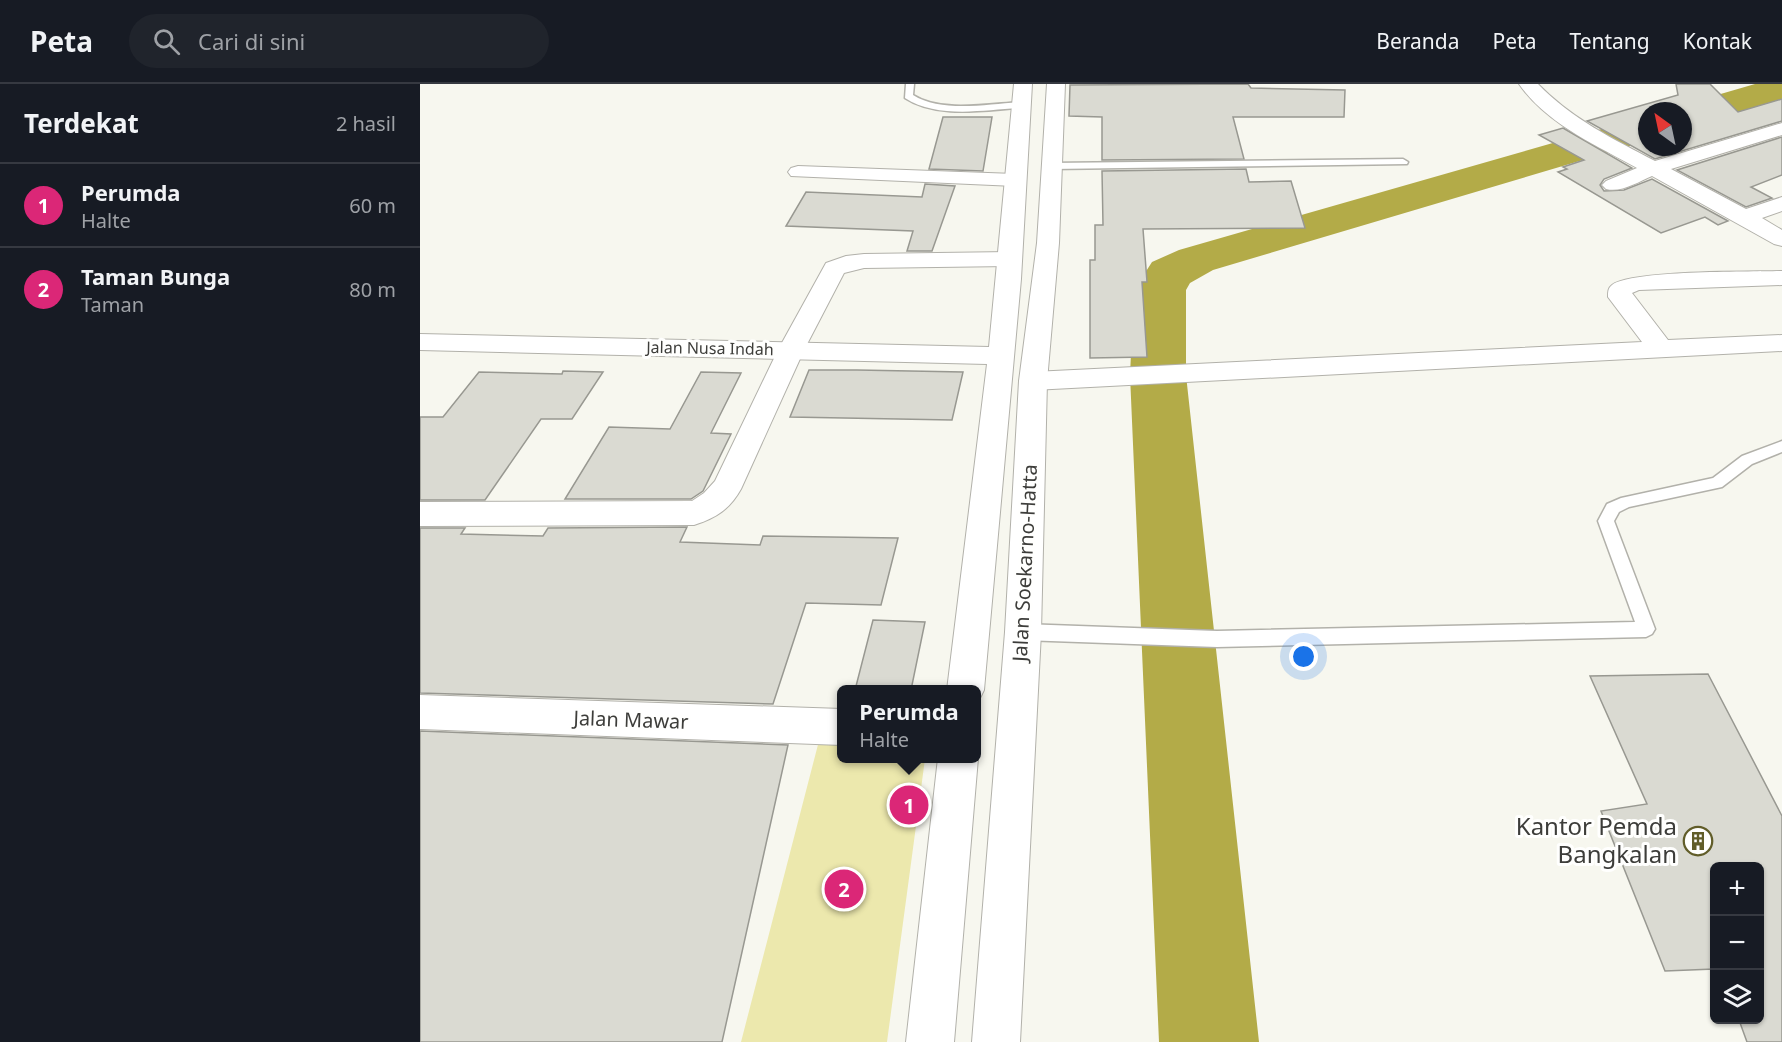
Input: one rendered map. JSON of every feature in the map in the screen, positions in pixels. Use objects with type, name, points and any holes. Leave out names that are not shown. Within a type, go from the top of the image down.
[{"type":"street","name":"Jalan Soekarno-Hatta","points":[[996,1042],[1023,632],[1033,381],[1048,243],[1056,84]]},
{"type":"street","points":[[1528,84],[1553,110],[1604,142],[1782,239]]},
{"type":"street","points":[[966,685],[1010,260],[1021,95]]},
{"type":"street","points":[[1613,185],[1651,169],[1778,133]]},
{"type":"street","points":[[798,172],[1016,180]]},
{"type":"street","points":[[1744,217],[1782,204]]},
{"type":"street","points":[[420,514],[694,513],[707,508],[723,494],[729,483],[831,271],[838,266],[864,261],[1010,260],[1048,243]]},
{"type":"street","points":[[1010,260],[1044,279]]},
{"type":"street","points":[[1661,349],[1620,297],[1620,290],[1635,283],[1782,278]]},
{"type":"street","name":"Jalan Nusa Indah","points":[[420,342],[999,356]]},
{"type":"street","points":[[1033,381],[1782,343]]},
{"type":"street","name":"Jalan Mawar","points":[[420,712],[837,727]]},
{"type":"street","points":[[930,1042],[958,763]]},
{"type":"lane","points":[[910,84],[908,96],[921,105],[936,106],[1021,95]]},
{"type":"lane","points":[[1051,166],[1403,162]]},
{"type":"lane","points":[[1023,632],[1217,639],[1646,629],[1606,521],[1613,508],[1626,502],[1717,483],[1747,460],[1782,446]]},
{"type":"shaded area","points":[[821,733],[837,734],[837,763],[924,763],[887,1042],[741,1042]]},
{"type":"building","points":[[1248,84],[1251,88],[1345,90],[1344,117],[1233,117],[1244,159],[1102,160],[1102,117],[1069,116],[1070,85]]},
{"type":"building","points":[[1676,84],[1710,84],[1738,112],[1782,99],[1782,121],[1692,148],[1692,102],[1654,102],[1678,95]]},
{"type":"building","points":[[1638,106],[1638,150],[1587,121]]},
{"type":"building","points":[[943,117],[992,117],[983,171],[929,169]]},
{"type":"building","points":[[1563,128],[1632,168],[1604,179],[1600,185],[1604,191],[1624,190],[1652,179],[1728,221],[1718,225],[1705,217],[1661,233],[1558,172],[1567,169],[1563,167],[1584,160],[1539,135]]},
{"type":"building","points":[[1782,137],[1782,175],[1751,187],[1772,198],[1746,207],[1677,170]]},
{"type":"building","points":[[1650,156],[1665,156],[1655,159]]},
{"type":"building","points":[[1246,169],[1249,182],[1291,181],[1305,228],[1143,229],[1147,282],[1142,282],[1147,357],[1090,358],[1090,260],[1095,260],[1095,225],[1103,225],[1102,171]]},
{"type":"building","points":[[925,184],[955,186],[932,251],[907,251],[913,231],[786,226],[806,192],[922,197]]},
{"type":"building","points":[[809,370],[963,372],[952,420],[790,417]]},
{"type":"building","points":[[563,371],[603,372],[572,419],[541,419],[485,500],[420,500],[420,417],[443,417],[479,372],[562,374]]},
{"type":"building","points":[[701,372],[741,373],[711,433],[731,434],[703,491],[691,499],[565,499],[609,427],[670,429]]},
{"type":"building","points":[[687,527],[680,542],[760,545],[763,536],[898,538],[881,605],[806,603],[773,704],[420,693],[420,528],[465,528],[461,534],[543,536],[548,528]]},
{"type":"building","points":[[873,620],[925,622],[912,685],[856,685]]},
{"type":"building","name":"Kantor Pemda Bangkalan","points":[[1708,674],[1782,816],[1782,1042],[1747,1042],[1740,1024],[1764,1024],[1764,862],[1710,862],[1710,969],[1665,971],[1601,811],[1647,804],[1590,676]]},
{"type":"building","points":[[420,731],[788,745],[722,1042],[420,1042]]},
{"type":"waterway","points":[[1692,114],[1782,88]]},
{"type":"waterway","points":[[1209,1042],[1158,375],[1160,290],[1170,273],[1196,260],[1638,131]]},
{"type":"place","name":"Perumda","points":[[909,805]]},
{"type":"place","name":"Kantor Pemda Bangkalan","points":[[1698,841]]},
{"type":"place","name":"Taman Bunga","points":[[844,889]]}]
